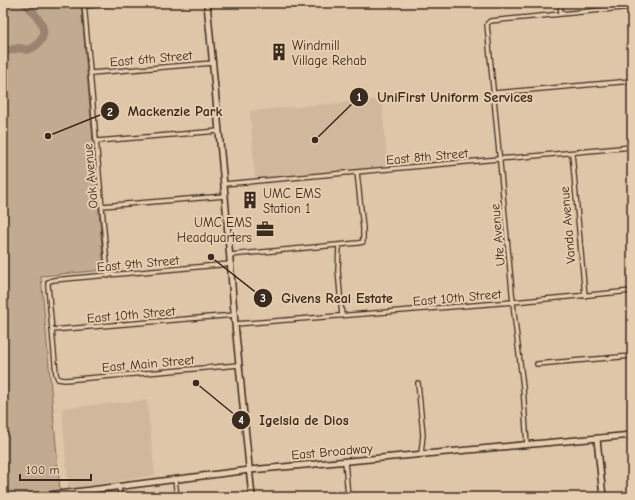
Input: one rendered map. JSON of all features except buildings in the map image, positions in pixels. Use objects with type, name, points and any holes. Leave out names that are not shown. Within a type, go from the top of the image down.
[{"type":"main road","points":[[207,3],[224,184],[235,324],[252,497]]},
{"type":"main road","name":"East Broadway","points":[[36,497],[250,470],[632,435]]},
{"type":"main road","points":[[597,438],[603,497]]},
{"type":"street","points":[[84,4],[115,3]]},
{"type":"street","points":[[560,3],[561,14],[632,7],[632,3]]},
{"type":"street","name":"Oak Avenue","points":[[84,4],[108,276]]},
{"type":"street","name":"Ute Avenue","points":[[527,445],[524,393],[513,302],[487,24],[490,21],[561,14]]},
{"type":"street","name":"East 6th Street","points":[[90,73],[213,63]]},
{"type":"street","points":[[494,93],[632,81]]},
{"type":"street","points":[[97,141],[219,131]]},
{"type":"street","name":"East 8th Street","points":[[224,184],[632,147]]},
{"type":"street","name":"Vanda Avenue","points":[[572,153],[585,296]]},
{"type":"street","points":[[230,255],[363,242],[357,172]]},
{"type":"street","points":[[102,206],[225,196]]},
{"type":"street","points":[[339,244],[338,270],[342,316]]},
{"type":"street","name":"East 9th Street","points":[[52,330],[48,282],[53,280],[230,264]]},
{"type":"street","name":"East 10th Street","points":[[235,324],[632,292]]},
{"type":"street","name":"East 10th Street","points":[[52,330],[235,315]]},
{"type":"street","name":"East Main Street","points":[[52,330],[56,374],[58,379],[64,380],[239,365]]},
{"type":"street","points":[[537,364],[632,356]]},
{"type":"street","points":[[418,383],[423,429],[421,454]]},
{"type":"street","points":[[346,461],[348,497]]},
{"type":"street","points":[[175,480],[176,497]]},
{"type":"street","points":[[119,487],[120,497]]},
{"type":"shaded area","points":[[3,3],[81,3],[104,270],[41,276],[60,490],[3,496]]},
{"type":"shaded area","points":[[382,99],[387,166],[255,178],[250,111]]},
{"type":"shaded area","points":[[147,400],[155,475],[68,489],[62,408]]},
{"type":"waterway","points":[[3,52],[19,48],[28,50],[36,46],[41,39],[43,34],[41,22],[25,3]]},
{"type":"place","name":"Windmill Village Rehab","points":[[279,52]]},
{"type":"place","name":"Mackenzie Park","points":[[48,136]]},
{"type":"place","name":"UniFirst Uniform Services","points":[[315,140]]},
{"type":"place","name":"UMC EMS Station 1","points":[[250,200]]},
{"type":"place","name":"UMC EMS Headquarters","points":[[265,229]]},
{"type":"place","name":"Givens Real Estate","points":[[211,257]]},
{"type":"place","name":"Igelsia de Dios","points":[[196,383]]}]
